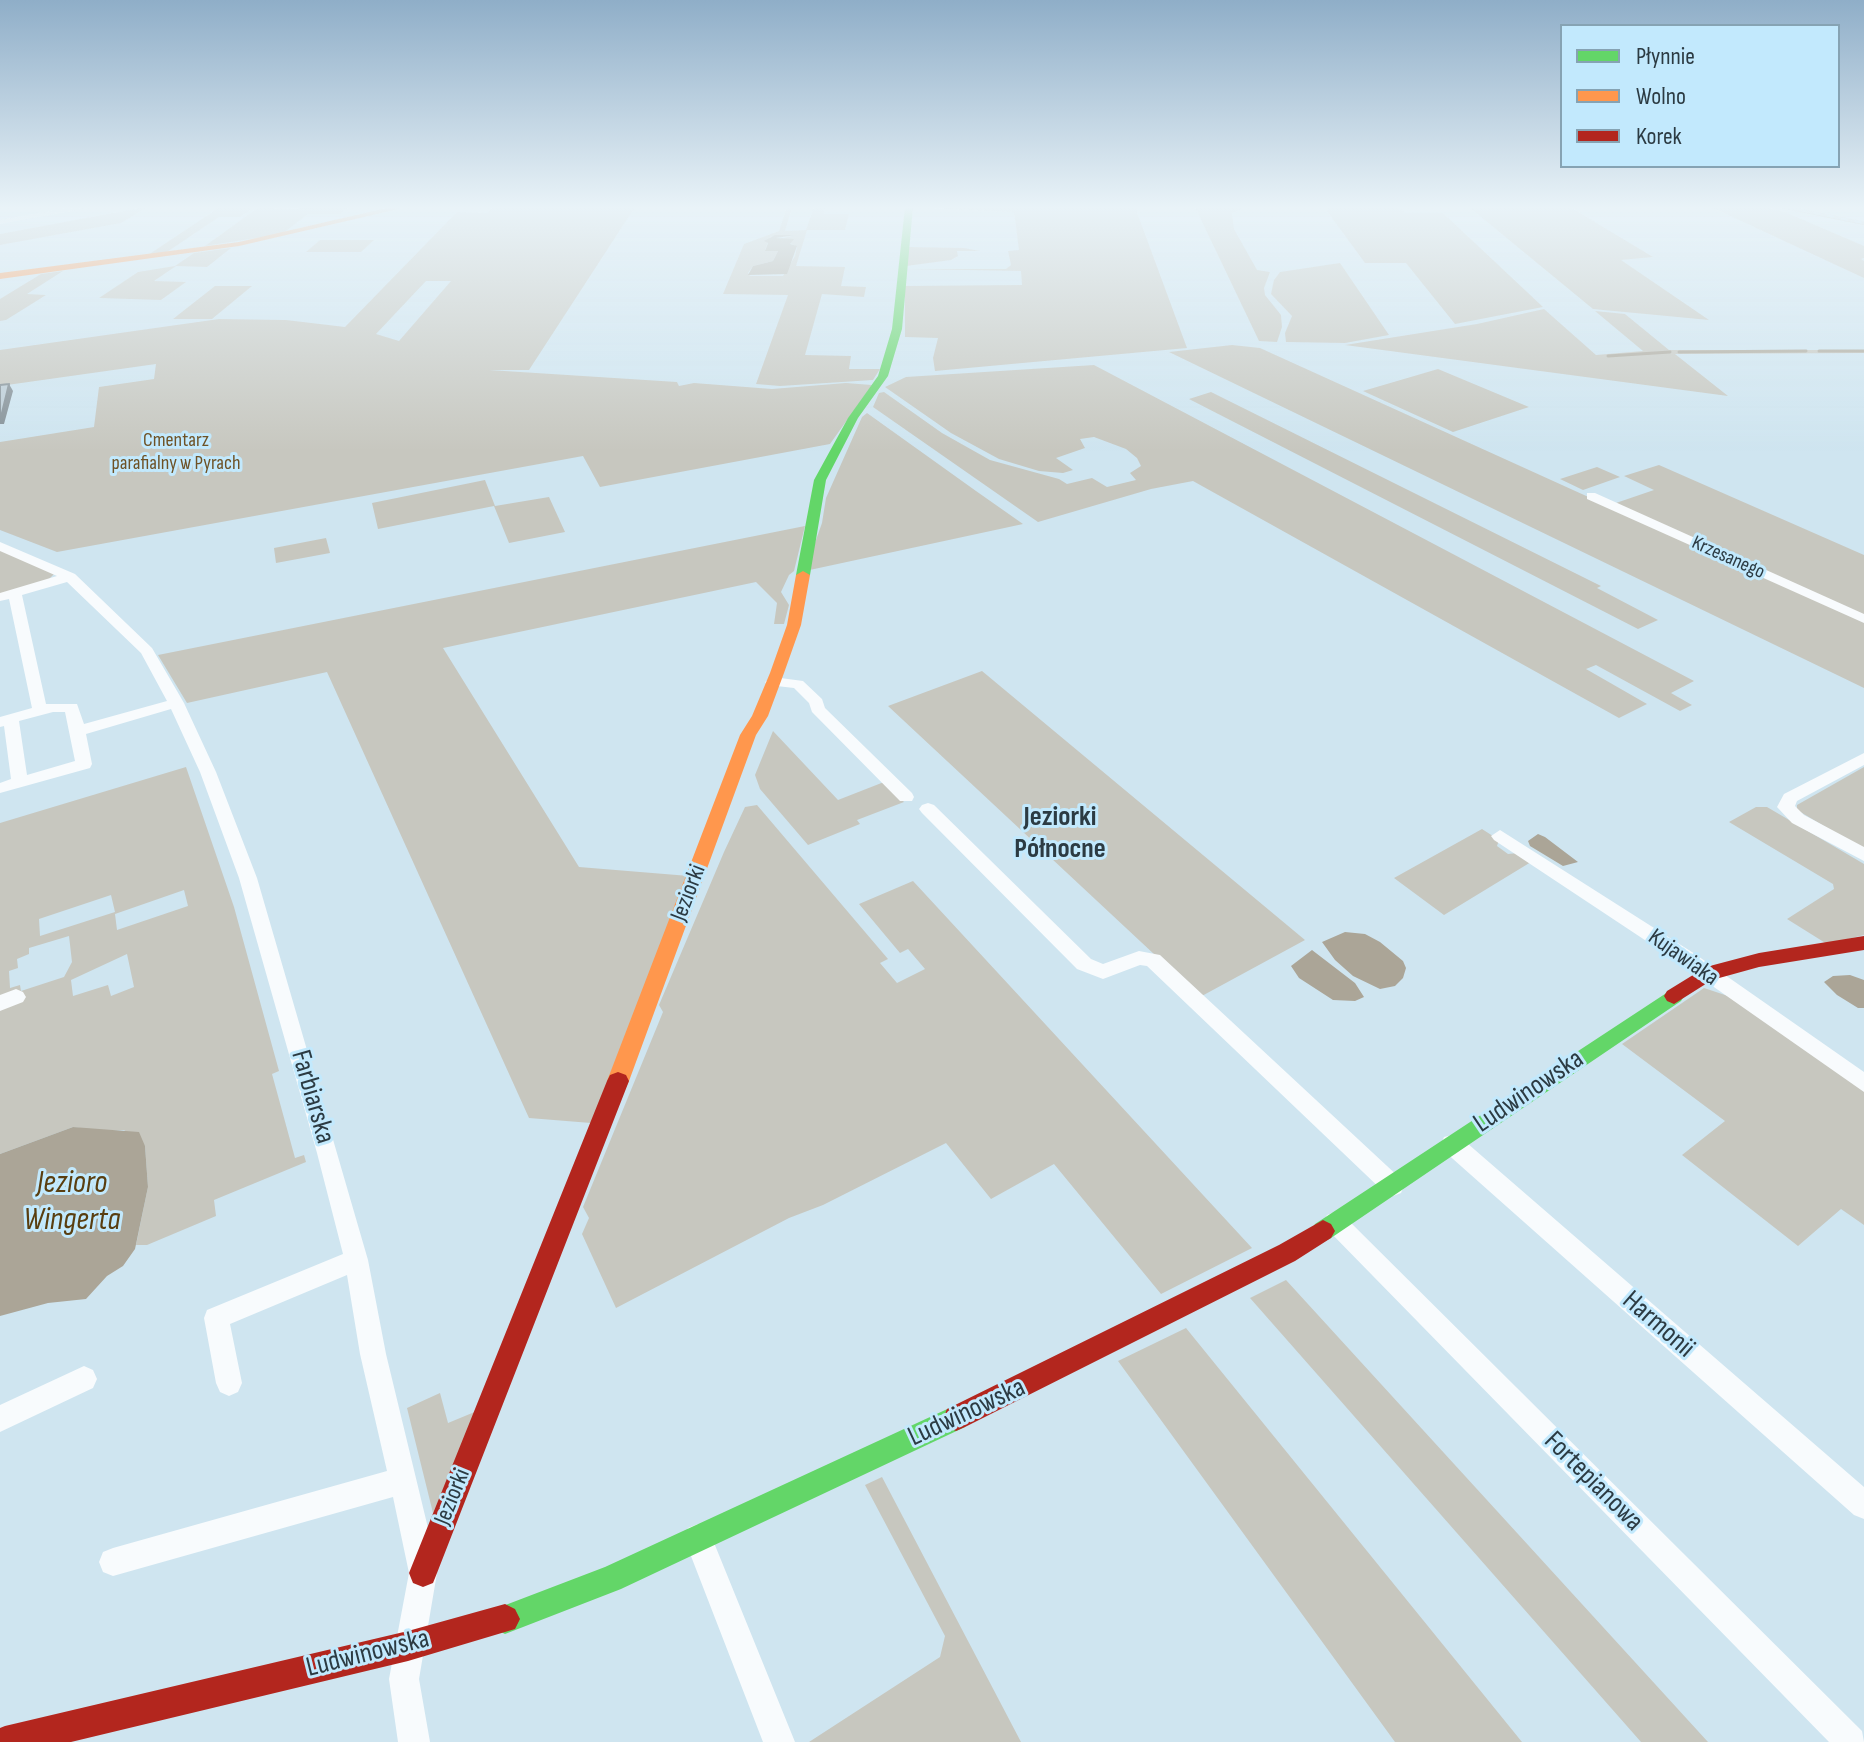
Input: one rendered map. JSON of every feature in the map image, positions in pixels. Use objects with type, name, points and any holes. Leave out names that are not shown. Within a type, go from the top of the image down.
[{"type":"street","name":"Jeziorki","points":[[423,1573],[639,1029],[748,735],[760,716],[773,682],[794,625],[820,480],[853,418],[883,376],[894,345],[900,288]]},
{"type":"street","name":"Krzesanego","points":[[1591,496],[1864,619]]},
{"type":"street","name":"Farbiarska","points":[[0,546],[70,577],[147,651],[176,703],[224,812],[248,878],[356,1260],[373,1354],[423,1573],[404,1679],[414,1742]]},
{"type":"street","points":[[40,711],[7,595],[70,577]]},
{"type":"street","points":[[773,682],[798,684],[817,702],[817,709],[906,797]]},
{"type":"street","points":[[78,731],[176,703]]},
{"type":"street","points":[[0,788],[20,783],[84,764],[72,707],[6,720],[20,783]]},
{"type":"street","points":[[1864,758],[1790,798],[1786,807],[1798,819],[1864,855]]},
{"type":"street","points":[[928,809],[1084,964],[1103,972],[1139,958],[1153,960],[1393,1186]]},
{"type":"street","name":"Kujawiaka","points":[[1500,836],[1864,1083]]},
{"type":"street","name":"Ludwinowska","points":[[5,1742],[408,1646],[517,1616],[611,1579],[1044,1376],[1287,1253],[1393,1186],[1706,974],[1759,960],[1864,943]]},
{"type":"street","name":"Harmonii","points":[[1452,1144],[1864,1505]]},
{"type":"street","name":"Fortepianowa","points":[[1335,1222],[1851,1742]]},
{"type":"street","points":[[229,1383],[210,1311],[356,1260]]},
{"type":"street","points":[[0,1419],[84,1379]]},
{"type":"street","points":[[113,1562],[404,1480]]},
{"type":"street","points":[[698,1538],[779,1742]]},
{"type":"green space","points":[[18,288],[36,288],[27,294],[46,295],[0,321],[0,299]]},
{"type":"green space","points":[[114,288],[177,288],[161,300],[99,298]]},
{"type":"green space","points":[[212,288],[249,288],[212,319],[173,319]]},
{"type":"green space","name":"Cmentarz parafialny w Pyrach","points":[[383,288],[419,288],[376,334],[399,341],[445,288],[582,288],[529,370],[489,370],[677,382],[679,386],[694,383],[772,389],[846,383],[872,385],[830,444],[600,487],[583,456],[57,552],[0,530],[0,442],[94,427],[99,387],[154,379],[156,364],[0,386],[0,350],[219,319],[286,320],[345,327]]},
{"type":"green space","points":[[725,288],[866,288],[864,297],[822,294],[805,355],[851,356],[849,369],[880,369],[873,380],[780,386],[756,384],[788,295],[723,294]]},
{"type":"green space","points":[[905,288],[1165,288],[1187,348],[935,371],[933,358],[938,338],[905,337]]},
{"type":"green space","points":[[1234,288],[1264,288],[1265,295],[1281,315],[1282,327],[1277,342],[1259,341]]},
{"type":"green space","points":[[1272,288],[1357,288],[1389,335],[1345,343],[1286,342],[1285,333],[1292,316],[1271,294]]},
{"type":"green space","points":[[1426,288],[1523,288],[1543,307],[1455,324]]},
{"type":"green space","points":[[1568,288],[1662,288],[1709,320],[1593,309]]},
{"type":"green space","points":[[1544,309],[1596,355],[1643,351],[1595,311],[1625,314],[1669,350],[1864,350],[1864,353],[1675,354],[1728,396],[1345,345],[1477,324]]},
{"type":"green space","points":[[1232,345],[1260,348],[1864,622],[1864,688],[1169,352]]},
{"type":"green space","points":[[1094,365],[1694,681],[1671,693],[1692,705],[1680,711],[1596,665],[1586,669],[1647,704],[1619,718],[1193,481],[1151,489],[1038,522],[873,407],[879,393],[884,392],[942,433],[990,460],[1067,484],[1092,478],[1107,487],[1136,480],[1130,473],[1141,466],[1137,458],[1126,449],[1094,437],[1080,439],[1085,448],[1056,458],[1073,470],[1063,473],[1039,471],[999,459],[951,433],[885,387],[906,377]]},
{"type":"green space","points":[[1438,369],[1529,407],[1453,432],[1363,391]]},
{"type":"green space","points":[[1211,392],[1601,586],[1597,588],[1658,620],[1638,629],[1189,399]]},
{"type":"green space","points":[[867,413],[1023,524],[805,571],[822,523],[826,498],[862,417]]},
{"type":"green space","points":[[1659,465],[1864,555],[1864,616],[1613,504],[1654,490],[1624,476]]},
{"type":"green space","points":[[1597,467],[1620,477],[1583,490],[1560,479]]},
{"type":"green space","points":[[485,480],[495,506],[549,497],[565,532],[509,543],[494,506],[378,529],[372,503]]},
{"type":"green space","points":[[805,526],[794,571],[781,592],[789,605],[784,624],[774,624],[777,603],[756,582],[443,648],[579,867],[689,876],[591,1123],[529,1118],[327,672],[187,703],[158,655]]},
{"type":"green space","points":[[326,538],[330,553],[276,563],[274,548]]},
{"type":"green space","points":[[0,550],[54,574],[47,581],[0,594]]},
{"type":"green space","points":[[982,671],[1305,940],[1200,997],[888,706]]},
{"type":"green space","points":[[773,731],[838,800],[884,782],[904,802],[857,820],[860,824],[808,845],[760,789],[755,775]]},
{"type":"green space","points":[[186,767],[234,907],[279,1071],[272,1074],[295,1158],[304,1155],[306,1162],[214,1200],[216,1216],[147,1245],[136,1245],[148,1187],[145,1146],[124,1130],[73,1127],[0,1154],[0,823]],"holes":[[[184,890],[188,906],[117,930],[115,914]],[[111,895],[115,912],[40,936],[39,919]],[[69,936],[72,962],[64,977],[21,991],[20,985],[10,988],[9,971],[18,968],[17,959],[29,954],[29,948]],[[127,954],[134,987],[111,996],[108,985],[73,996],[71,980]]]},
{"type":"green space","points":[[1864,767],[1864,850],[1797,810],[1797,805]]},
{"type":"green space","points":[[757,805],[888,959],[880,963],[897,983],[925,969],[908,949],[900,953],[859,904],[913,881],[1252,1248],[1161,1294],[1054,1164],[991,1199],[946,1143],[823,1205],[789,1218],[616,1308],[582,1234],[589,1218],[583,1207],[663,1012],[659,1005],[724,852],[745,807]]},
{"type":"green space","points":[[1756,807],[1767,807],[1864,864],[1864,935],[1827,944],[1787,919],[1834,889],[1833,884],[1729,822]]},
{"type":"green space","points":[[1482,829],[1499,840],[1497,846],[1508,854],[1518,853],[1531,862],[1444,915],[1394,878]]},
{"type":"green space","points":[[1704,988],[1728,996],[1864,1090],[1864,1225],[1841,1209],[1798,1246],[1682,1155],[1725,1121],[1622,1044]]},
{"type":"green space","points":[[1286,1280],[1708,1742],[1641,1742],[1250,1298]]},
{"type":"green space","points":[[1186,1328],[1522,1742],[1395,1742],[1118,1361]]},
{"type":"green space","points":[[440,1393],[448,1423],[477,1411],[433,1513],[407,1408]]},
{"type":"green space","points":[[882,1477],[1021,1742],[809,1742],[940,1657],[945,1636],[865,1485]]},
{"type":"water","points":[[1538,834],[1578,862],[1563,866],[1530,846],[1528,841]]},
{"type":"water","points":[[1345,932],[1365,934],[1380,942],[1403,961],[1406,968],[1403,978],[1395,986],[1380,989],[1353,976],[1335,960],[1322,942]]},
{"type":"water","points":[[1312,950],[1355,983],[1364,997],[1355,1001],[1333,1000],[1299,978],[1291,966]]},
{"type":"water","points":[[1850,975],[1864,980],[1864,1008],[1858,1008],[1837,995],[1824,982],[1833,976]]},
{"type":"water","name":"Jezioro Wingerta","points":[[73,1127],[139,1132],[145,1146],[148,1187],[135,1249],[123,1266],[107,1276],[86,1299],[48,1303],[0,1316],[0,1154]]},
{"type":"building","points":[[9,384],[1,417],[0,417],[0,385]]},
{"type":"waterway","points":[[1679,352],[1806,351]]},
{"type":"waterway","points":[[1819,351],[1864,351]]},
{"type":"waterway","points":[[1608,356],[1670,352]]},
{"type":"traffic: fast","points":[[803,575],[820,480],[853,418],[883,376],[897,329],[901,288]]},
{"type":"traffic: fast","points":[[1323,1231],[1674,996]]},
{"type":"traffic: fast","points":[[505,1619],[611,1579],[956,1418]]},
{"type":"traffic: slow","points":[[618,1081],[748,735],[760,716],[777,673],[794,625],[803,575]]},
{"type":"traffic: jam","points":[[1674,996],[1706,974],[1759,960],[1864,943]]},
{"type":"traffic: jam","points":[[423,1573],[618,1081]]},
{"type":"traffic: jam","points":[[956,1418],[1287,1253],[1323,1231]]},
{"type":"traffic: jam","points":[[5,1742],[408,1646],[505,1619]]},
{"type":"district","name":"Jeziorki Północne","points":[[1060,834]]}]
